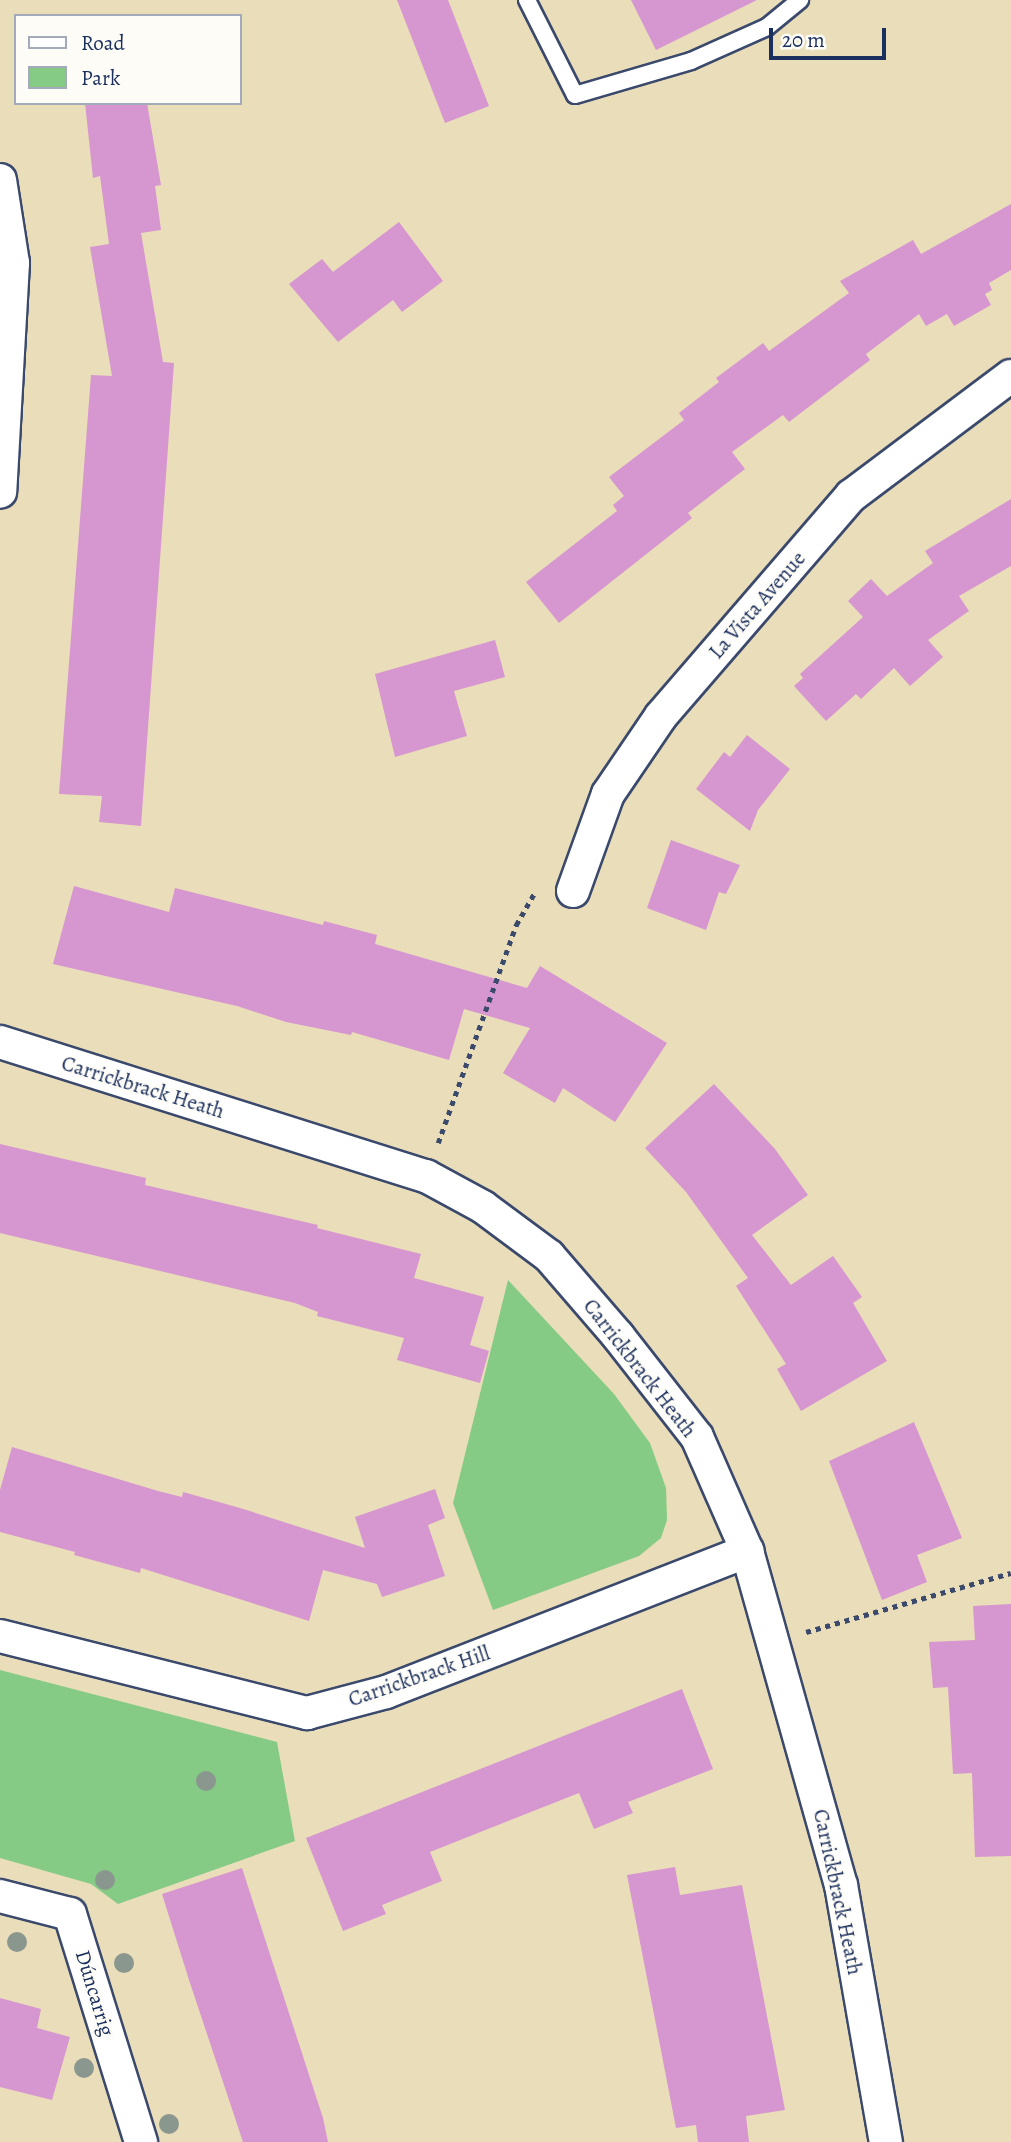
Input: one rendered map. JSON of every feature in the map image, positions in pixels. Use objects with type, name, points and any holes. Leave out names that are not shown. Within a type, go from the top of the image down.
[{"type":"street","points":[[0,180],[13,263],[0,492]]},
{"type":"street","name":"La Vista Avenue","points":[[573,891],[608,794],[660,716],[850,496],[1011,376]]},
{"type":"street","name":"Carrickbrack Heath","points":[[0,1042],[426,1175],[483,1207],[548,1256],[618,1336],[697,1437],[747,1551],[775,1641],[841,1885],[886,2142]]},
{"type":"street","name":"Carrickbrack Hill","points":[[0,1636],[307,1713],[386,1692],[747,1551]]},
{"type":"street","name":"Dúncarrig","points":[[0,1896],[70,1914],[141,2142]]},
{"type":"lane","points":[[527,0],[575,95],[691,61],[767,27],[800,0]]},
{"type":"path","points":[[426,1175],[516,925],[540,883],[573,891]]},
{"type":"path","points":[[775,1641],[1011,1573]]},
{"type":"green space","points":[[508,1280],[614,1394],[650,1443],[666,1488],[667,1520],[661,1538],[639,1556],[493,1610],[453,1503]]},
{"type":"green space","points":[[0,1670],[277,1742],[295,1841],[118,1904],[91,1884],[0,1858]]},
{"type":"building","points":[[397,0],[448,0],[489,106],[445,123]]},
{"type":"building","points":[[631,0],[757,0],[656,50]]},
{"type":"building","points":[[85,105],[147,105],[161,185],[155,186],[161,230],[141,233],[163,362],[174,363],[141,826],[99,822],[102,796],[59,794],[91,375],[112,376],[90,247],[109,244],[100,176],[93,178]]},
{"type":"building","points":[[1011,204],[1011,270],[989,283],[992,290],[985,294],[991,305],[954,326],[947,314],[926,326],[919,314],[866,354],[870,360],[789,422],[783,415],[732,452],[745,469],[688,513],[692,518],[559,623],[526,582],[617,511],[613,505],[624,496],[609,477],[684,420],[679,413],[719,382],[716,378],[763,343],[769,351],[849,293],[840,281],[913,240],[921,254]]},
{"type":"building","points":[[399,222],[443,281],[402,312],[393,300],[338,342],[289,284],[322,259],[333,272]]},
{"type":"building","points":[[1011,499],[1011,566],[959,596],[969,611],[928,640],[943,657],[910,686],[894,668],[861,699],[856,694],[826,721],[794,686],[803,678],[800,674],[863,617],[848,601],[871,579],[887,596],[933,563],[925,551]]},
{"type":"building","points":[[495,640],[505,677],[454,691],[467,736],[395,757],[375,674]]},
{"type":"building","points":[[747,735],[790,769],[758,810],[750,831],[696,789],[724,752],[730,757]]},
{"type":"building","points":[[671,840],[740,865],[726,894],[719,892],[706,930],[647,908]]},
{"type":"building","points":[[74,886],[169,912],[175,888],[323,925],[324,921],[377,935],[375,944],[527,988],[540,966],[667,1043],[615,1122],[563,1088],[555,1103],[503,1073],[530,1028],[464,1009],[449,1060],[352,1032],[351,1035],[286,1022],[237,1006],[53,964]]},
{"type":"building","points":[[714,1084],[775,1149],[808,1195],[752,1235],[791,1285],[833,1256],[862,1297],[853,1303],[887,1361],[801,1411],[777,1369],[786,1364],[736,1286],[748,1278],[686,1192],[645,1148]]},
{"type":"building","points":[[0,1144],[146,1178],[145,1185],[318,1225],[317,1228],[421,1254],[414,1278],[484,1297],[470,1345],[489,1351],[480,1383],[397,1360],[404,1338],[317,1316],[318,1312],[295,1303],[0,1233]]},
{"type":"building","points":[[914,1422],[962,1538],[917,1555],[927,1582],[882,1600],[829,1461]]},
{"type":"building","points":[[12,1447],[158,1491],[182,1497],[183,1492],[240,1508],[365,1548],[355,1517],[435,1489],[445,1518],[428,1525],[445,1576],[382,1597],[377,1584],[323,1570],[309,1621],[141,1568],[140,1573],[74,1555],[75,1552],[0,1532],[0,1490]]},
{"type":"building","points":[[1011,1604],[1011,1856],[975,1857],[972,1773],[953,1774],[948,1687],[933,1688],[929,1642],[975,1640],[973,1606]]},
{"type":"building","points":[[682,1689],[713,1769],[628,1802],[633,1813],[594,1829],[579,1793],[430,1852],[442,1881],[382,1905],[386,1914],[343,1931],[306,1838]]},
{"type":"building","points":[[675,1867],[680,1895],[742,1885],[785,2110],[746,2116],[749,2142],[698,2142],[696,2125],[676,2128],[627,1875]]},
{"type":"building","points":[[242,1868],[323,2118],[328,2142],[243,2142],[162,1894]]},
{"type":"building","points":[[0,1998],[41,2009],[37,2028],[70,2037],[52,2100],[0,2087]]}]
